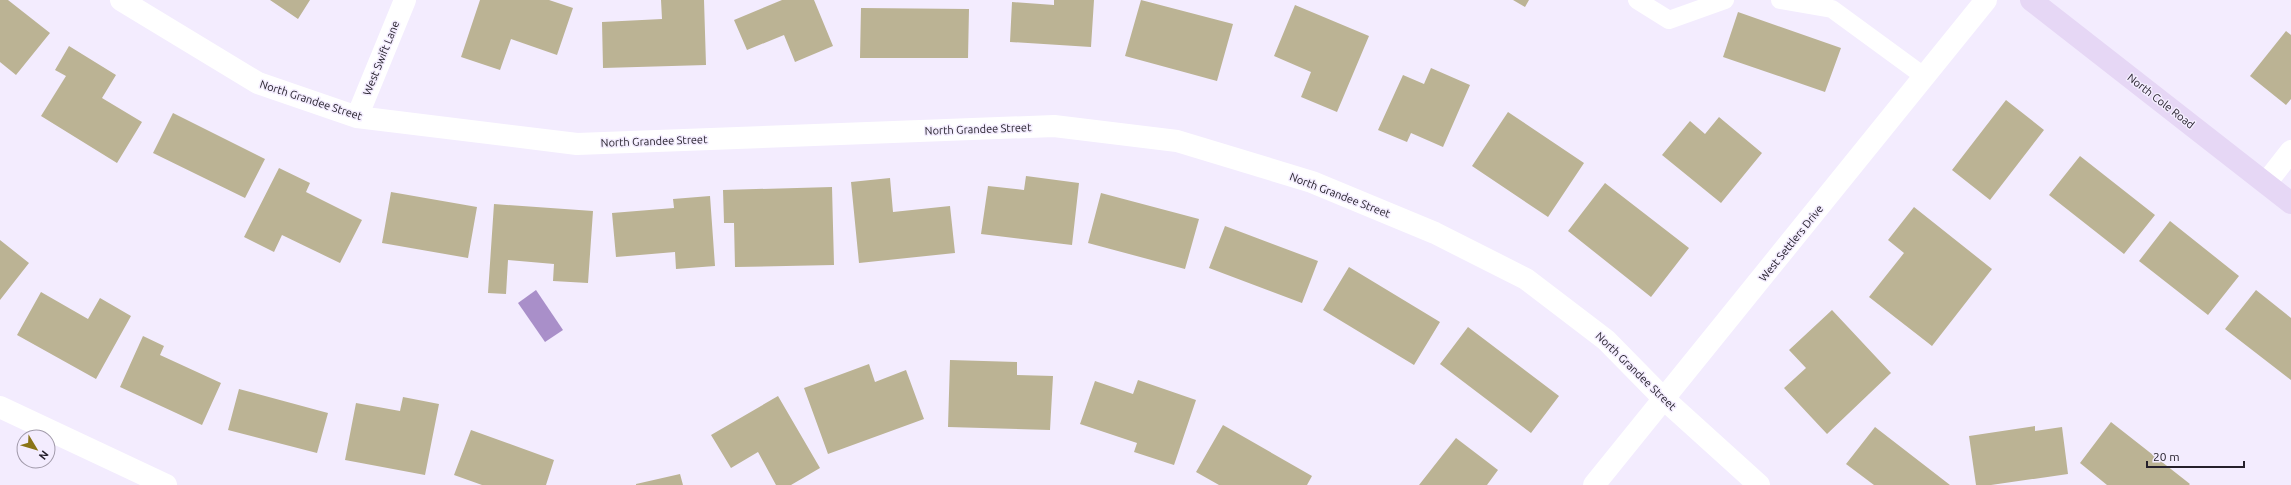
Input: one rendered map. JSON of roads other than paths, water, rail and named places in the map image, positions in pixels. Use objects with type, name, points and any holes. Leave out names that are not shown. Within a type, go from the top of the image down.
[{"type":"main road","name":"North Cole Road","points":[[2031,0],[2291,203]]},
{"type":"street","name":"North Grandee Street","points":[[121,0],[258,83],[357,117],[577,144],[1054,126],[1177,141],[1312,182],[1436,232],[1526,279],[1606,340],[1664,400],[1759,485]]},
{"type":"street","name":"West Swift Lane","points":[[357,117],[405,0]]},
{"type":"street","name":"West Settlers Drive","points":[[1594,485],[1986,0]]},
{"type":"street","points":[[2266,183],[2291,151]]},
{"type":"street","points":[[0,407],[166,485]]},
{"type":"lane","points":[[1637,0],[1669,20],[1725,0]]},
{"type":"lane","points":[[1780,0],[1832,9],[1925,77]]}]
